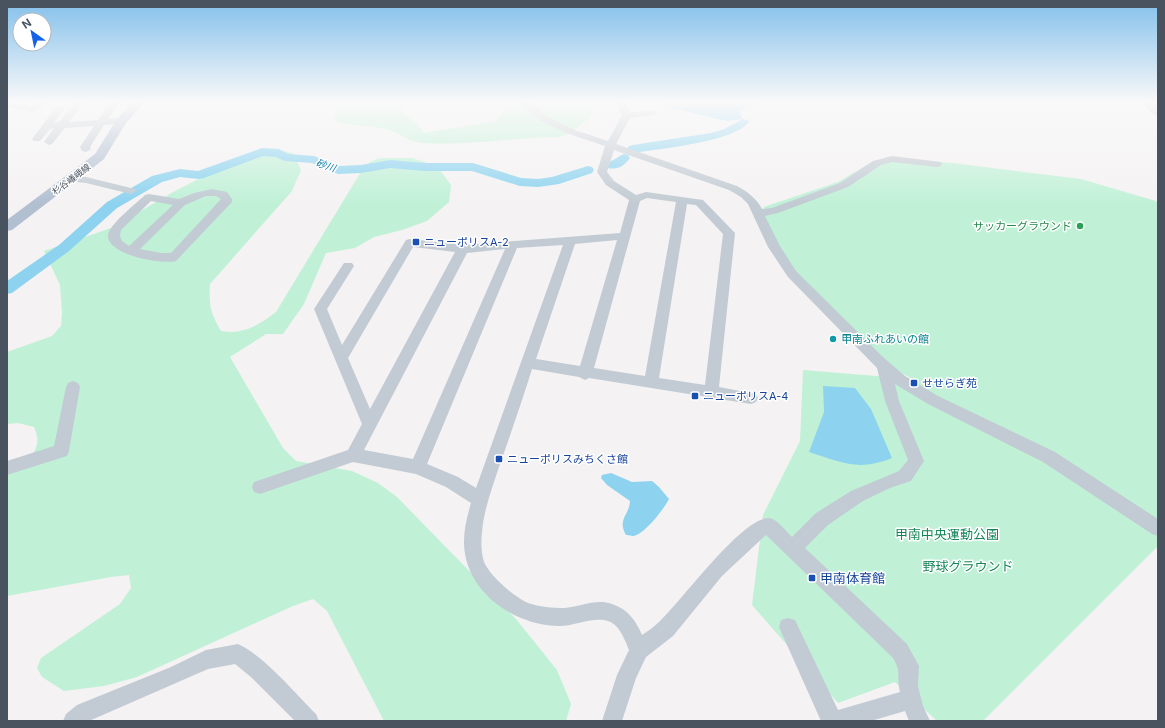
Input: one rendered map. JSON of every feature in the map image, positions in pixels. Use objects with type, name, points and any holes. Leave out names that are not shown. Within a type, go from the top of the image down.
[{"type":"main road","name":"杉谷嶬峨線","points":[[7,227],[100,156],[112,136]]},
{"type":"street","points":[[49,142],[53,136]]},
{"type":"street","points":[[86,149],[85,147],[92,136]]},
{"type":"street","points":[[584,136],[733,188],[753,203],[774,247],[792,274],[883,365],[900,380],[933,400],[1049,457],[1158,528]]},
{"type":"street","points":[[615,136],[610,146],[602,172],[610,182],[635,199]]},
{"type":"street","points":[[759,213],[774,211],[844,185],[877,163],[892,160],[936,164]]},
{"type":"street","points":[[71,179],[86,180],[131,191]]},
{"type":"street","points":[[131,251],[181,203],[205,193],[223,194],[227,199],[226,202],[175,256],[169,258],[131,251],[119,246],[114,236],[116,230],[149,197],[181,203]]},
{"type":"street","points":[[635,199],[646,195],[699,202],[728,233],[711,392]]},
{"type":"street","points":[[585,374],[623,236],[635,199]]},
{"type":"street","points":[[651,383],[682,200]]},
{"type":"street","points":[[341,358],[410,243],[462,250],[623,236]]},
{"type":"street","points":[[570,241],[480,500],[473,527],[472,546],[476,564],[486,580],[507,600],[527,612],[547,616],[567,617],[602,610],[618,616],[629,629],[639,650]]},
{"type":"street","points":[[418,467],[513,245]]},
{"type":"street","points":[[353,455],[368,424],[462,250]]},
{"type":"street","points":[[348,266],[320,309],[368,424]]},
{"type":"street","points":[[527,363],[585,374],[751,398]]},
{"type":"street","points":[[793,548],[822,519],[857,496],[885,483],[905,476],[916,461],[892,401],[883,365]]},
{"type":"street","points":[[7,468],[61,451],[73,387]]},
{"type":"street","points":[[260,487],[353,455],[418,467],[452,482],[480,500]]},
{"type":"street","points":[[612,721],[627,675],[639,650],[666,629],[716,570],[760,528],[769,526],[900,651],[909,666],[908,686],[914,709],[920,721]]},
{"type":"street","points":[[788,627],[832,721]]},
{"type":"street","points":[[73,721],[84,712],[177,674],[206,660],[238,654],[258,670],[309,721]]},
{"type":"street","points":[[836,721],[911,699]]},
{"type":"green space","points":[[403,136],[563,136],[440,144],[423,143]]},
{"type":"green space","points":[[282,151],[293,153],[301,170],[292,191],[210,284],[211,309],[214,319],[221,331],[236,332],[250,328],[276,312],[362,170],[371,161],[381,158],[412,158],[437,166],[451,185],[449,202],[427,221],[402,230],[374,237],[355,248],[326,253],[304,304],[283,334],[266,334],[230,357],[283,448],[296,461],[352,471],[378,483],[397,497],[516,619],[557,670],[571,704],[566,721],[384,721],[327,611],[313,599],[293,606],[137,677],[104,686],[64,691],[42,677],[37,668],[41,658],[120,604],[131,588],[129,575],[7,596],[7,470],[21,463],[32,454],[36,449],[37,435],[34,427],[18,423],[7,424],[7,352],[52,336],[61,326],[62,313],[60,285],[44,251],[111,228],[175,191],[232,162],[261,154]]},
{"type":"green space","name":"甲南中央運動公園","points":[[889,158],[953,163],[1081,179],[1156,201],[1158,204],[1158,546],[983,721],[937,721],[895,682],[838,703],[752,605],[763,515],[800,441],[803,370],[913,379],[891,368],[797,274],[777,245],[765,218],[764,207],[838,182],[870,163]]},
{"type":"water","points":[[823,386],[855,388],[871,409],[892,458],[880,462],[859,465],[840,462],[809,452],[824,412]]},
{"type":"water","points":[[611,473],[632,482],[652,481],[669,499],[653,521],[638,535],[626,535],[624,530],[623,521],[630,501],[607,485],[601,478],[602,475]]},
{"type":"waterway","name":"砂川","points":[[633,149],[713,136]]},
{"type":"waterway","name":"砂川","points":[[7,289],[64,248],[112,205],[157,179],[180,173],[199,175],[262,152],[279,153],[285,157],[314,160],[338,170],[361,169],[390,164],[426,167],[473,167],[520,182],[538,183],[554,181],[588,170]]},
{"type":"waterway","name":"砂川","points":[[612,165],[618,164],[624,158]]},
{"type":"place","name":"サッカーグラウンド","points":[[1080,226]]},
{"type":"place","name":"ニューポリスA-2","points":[[416,242]]},
{"type":"place","name":"甲南ふれあいの館","points":[[833,339]]},
{"type":"place","name":"せせらぎ苑","points":[[914,383]]},
{"type":"place","name":"ニューポリスA-4","points":[[695,396]]},
{"type":"place","name":"ニューポリスみちくさ館","points":[[499,459]]},
{"type":"place","name":"甲南体育館","points":[[812,578]]},
{"type":"park label","name":"野球グラウンド","points":[[968,566]]}]
